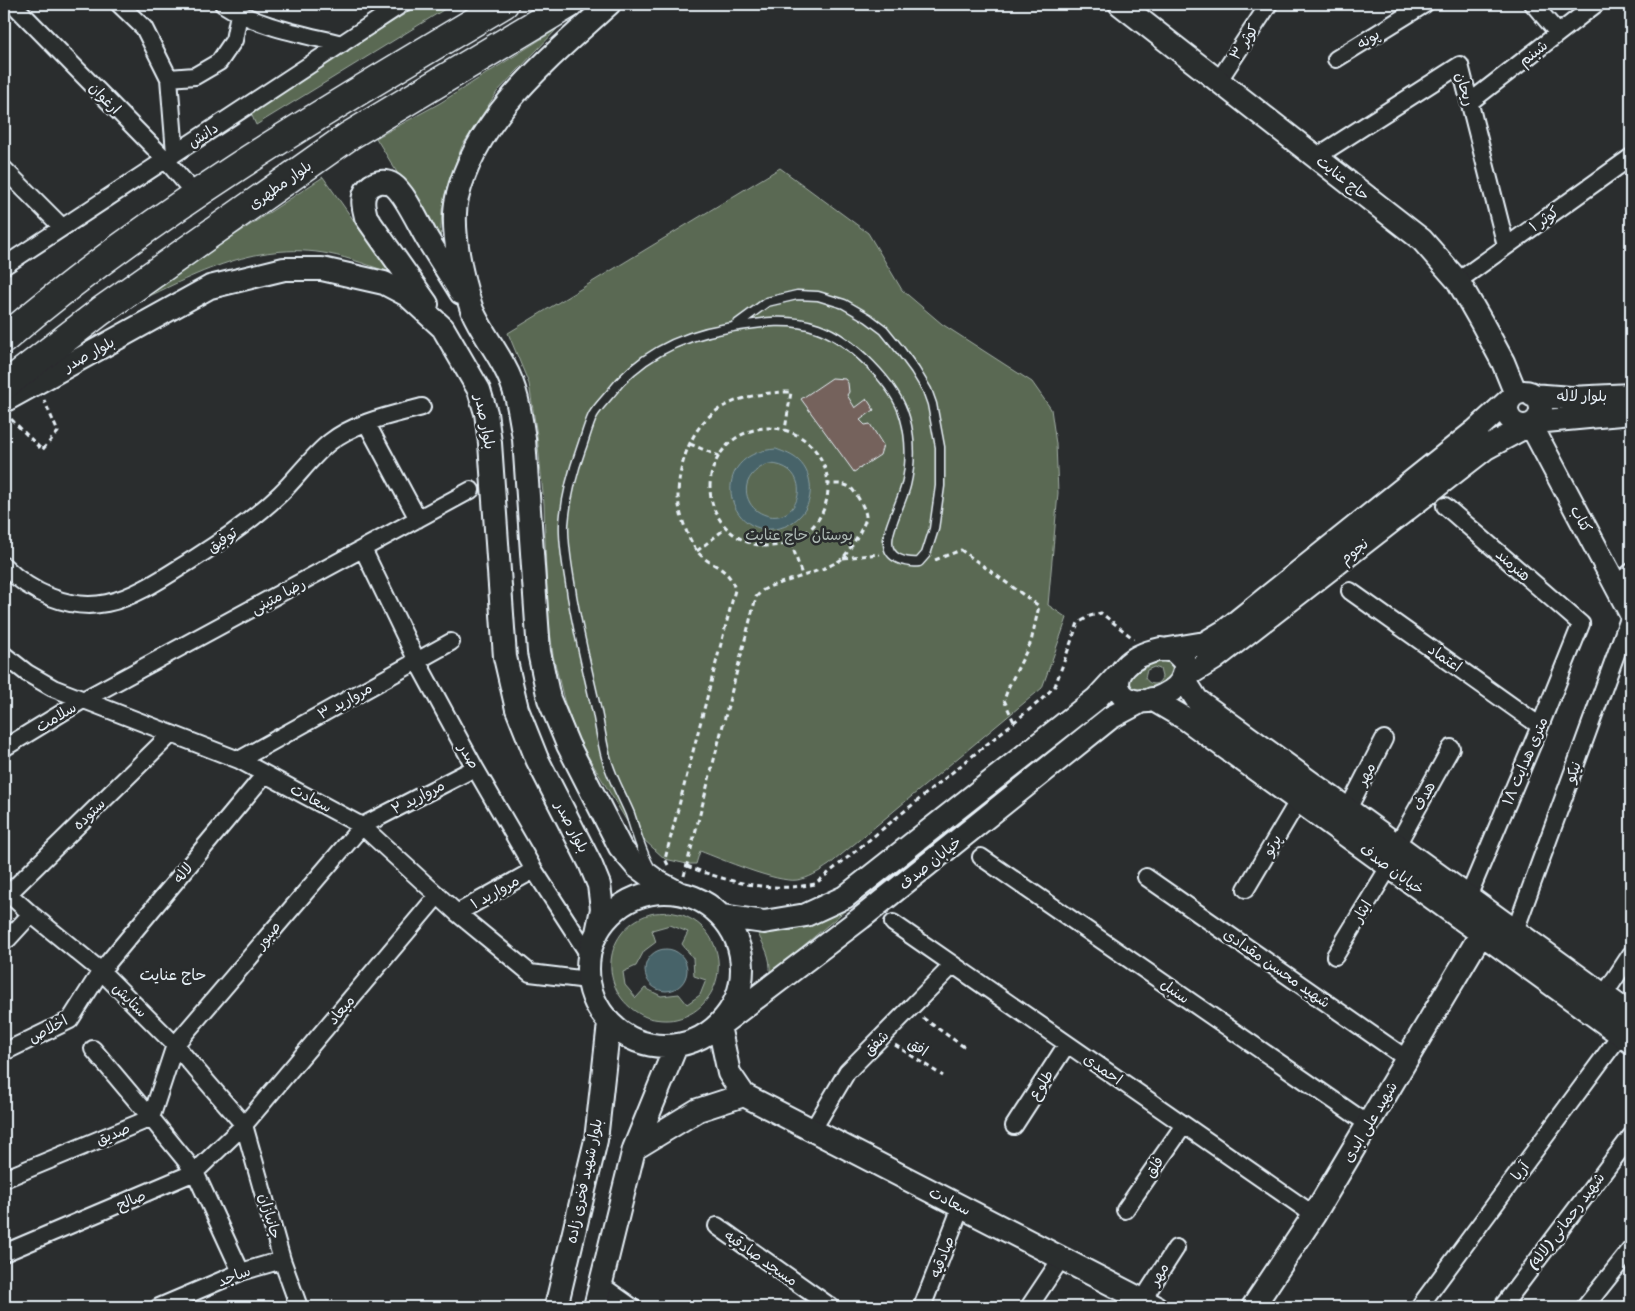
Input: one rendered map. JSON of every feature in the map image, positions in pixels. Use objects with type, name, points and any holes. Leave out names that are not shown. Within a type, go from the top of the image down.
[{"type":"highway","points":[[4,339],[79,277],[194,194],[330,108],[504,4]]},
{"type":"highway","name":"بلوار مطهری","points":[[4,386],[101,311],[348,136],[569,4]]},
{"type":"main road","points":[[473,311],[461,268],[455,232],[457,199],[466,172],[482,139],[502,109],[533,74],[609,4]]},
{"type":"main road","name":"حاج عنایت","points":[[1120,4],[1422,240],[1458,282],[1503,362],[1519,396]]},
{"type":"main road","points":[[443,328],[366,217],[362,203],[365,193],[370,186],[379,182],[392,183],[400,191],[473,311],[514,386],[524,439],[539,652],[549,699],[568,745],[620,847],[636,866],[658,882],[702,901],[722,916],[736,936],[742,959],[742,984],[734,1006],[719,1026],[699,1040],[676,1046],[651,1046],[628,1038],[609,1023],[595,1003],[588,980],[589,956],[597,933],[612,913],[632,900],[655,893],[680,893]]},
{"type":"main road","name":"بلوار صدر","points":[[7,409],[36,383],[210,287],[284,269],[322,269],[384,283],[407,295],[443,328],[479,390],[486,413],[490,443],[505,657],[517,709],[537,759],[590,863],[599,885],[602,909],[597,933]]},
{"type":"main road","name":"بلوار لاله","points":[[1519,396],[1571,398],[1631,395]]},
{"type":"main road","points":[[1519,396],[1536,398],[1540,413],[1531,424],[1516,424],[1511,421],[1507,410],[1519,396]]},
{"type":"main road","name":"نجوم","points":[[1159,650],[1205,642],[1225,631],[1519,396]]},
{"type":"main road","name":"بلوار لاله","points":[[1531,424],[1631,413]]},
{"type":"main road","name":"نجوم","points":[[1183,678],[1214,659],[1486,448],[1531,424]]},
{"type":"main road","name":"کتاب","points":[[1531,424],[1624,579],[1631,613]]},
{"type":"main road","points":[[1159,650],[1180,655],[1184,661],[1186,672],[1183,678],[1169,692],[1147,700],[1130,700],[1121,693],[1118,685],[1120,673],[1130,662],[1159,650]]},
{"type":"main road","name":"خیابان صدف","points":[[722,916],[764,922],[806,916],[845,897],[1096,699],[1120,673]]},
{"type":"main road","name":"خیابان صدف","points":[[1183,678],[1197,700],[1604,995],[1628,1030]]},
{"type":"main road","name":"خیابان صدف","points":[[719,1026],[861,918],[1110,718],[1147,700],[1186,719],[1482,934],[1628,1030]]},
{"type":"main road","name":"شهید علی ابدی","points":[[1253,1307],[1314,1215],[1482,934]]},
{"type":"main road","name":"بلوار شهید فخری زاده","points":[[552,1305],[596,1140],[609,1023]]},
{"type":"main road","points":[[634,1149],[698,1110],[744,1095],[730,1073],[719,1026]]},
{"type":"main road","points":[[595,1307],[634,1149],[676,1046]]},
{"type":"main road","name":"سعادت","points":[[744,1095],[1146,1305]]},
{"type":"street","name":"ارغوان","points":[[14,4],[170,156],[194,194]]},
{"type":"street","points":[[120,4],[144,28],[169,78],[170,156]]},
{"type":"street","points":[[223,4],[239,14],[275,27],[342,44]]},
{"type":"street","name":"دانش","points":[[4,266],[402,4]]},
{"type":"street","name":"کوثر ۳","points":[[1219,80],[1269,4]]},
{"type":"street","name":"پونه","points":[[1336,59],[1425,4]]},
{"type":"street","points":[[1533,4],[1558,34]]},
{"type":"street","name":"شبنم","points":[[1470,102],[1596,4]]},
{"type":"street","points":[[169,78],[195,76],[219,62],[234,40],[239,14]]},
{"type":"street","name":"ریحان","points":[[1316,157],[1460,66],[1506,246]]},
{"type":"street","name":"کوثر ۱","points":[[1458,282],[1631,157]]},
{"type":"street","points":[[4,169],[62,227]]},
{"type":"street","name":"توفیق","points":[[4,566],[24,583],[45,596],[65,602],[107,603],[125,597],[147,587],[244,525],[280,494],[319,451],[331,441],[366,424],[422,407]]},
{"type":"street","points":[[366,424],[418,519]]},
{"type":"street","name":"رضا متینی","points":[[83,700],[471,490]]},
{"type":"street","name":"هنرمند","points":[[1445,506],[1581,624]]},
{"type":"street","name":"صدر","points":[[363,549],[417,661],[475,768],[534,870],[589,956]]},
{"type":"street","name":"اعتماد","points":[[1350,591],[1540,726]]},
{"type":"street","name":"نیکو","points":[[1515,931],[1631,613]]},
{"type":"street","name":"۱۸ متری هدایت","points":[[1468,897],[1581,624]]},
{"type":"street","name":"مروارید ۳","points":[[239,760],[451,642]]},
{"type":"street","name":"سعادت","points":[[4,654],[27,674],[53,688],[239,760],[362,826],[457,913],[530,973],[588,980]]},
{"type":"street","name":"سلامت","points":[[4,748],[83,700]]},
{"type":"street","name":"ستوده","points":[[6,892],[171,734]]},
{"type":"street","name":"مهر","points":[[1348,810],[1384,739]]},
{"type":"street","name":"هدف","points":[[1397,845],[1451,748]]},
{"type":"street","name":"مروارید ۲","points":[[362,826],[475,768]]},
{"type":"street","name":"لاله","points":[[101,971],[265,774]]},
{"type":"street","name":"پرتو","points":[[1246,889],[1298,801]]},
{"type":"street","name":"صبور","points":[[175,1045],[362,826]]},
{"type":"street","name":"سنبل","points":[[981,857],[1368,1124]]},
{"type":"street","name":"ایثار","points":[[1335,956],[1389,867]]},
{"type":"street","name":"مروارید ۱","points":[[457,913],[534,870]]},
{"type":"street","name":"شهید محسن مقدادی","points":[[1146,877],[1407,1060]]},
{"type":"street","name":"ستایش","points":[[6,892],[101,971],[175,1045],[244,1125]]},
{"type":"street","name":"میعاد","points":[[244,1125],[438,895]]},
{"type":"street","points":[[4,941],[31,914]]},
{"type":"street","name":"احمدی","points":[[893,923],[1314,1215]]},
{"type":"street","points":[[1604,995],[1631,954]]},
{"type":"street","name":"شفق","points":[[812,1131],[847,1072],[953,965]]},
{"type":"street","name":"اخلاص","points":[[4,1052],[70,1020],[101,971]]},
{"type":"street","name":"آریا","points":[[1419,1307],[1628,1030]]},
{"type":"street","name":"طلوع","points":[[1014,1126],[1068,1044]]},
{"type":"street","points":[[151,1118],[175,1045]]},
{"type":"street","points":[[93,1049],[195,1172],[241,1272]]},
{"type":"street","name":"صدیق","points":[[4,1179],[151,1118]]},
{"type":"street","name":"صالح","points":[[4,1253],[195,1172],[244,1125]]},
{"type":"street","name":"جانبازان","points":[[244,1125],[282,1260],[299,1307]]},
{"type":"street","name":"فلق","points":[[1125,1210],[1184,1125]]},
{"type":"street","name":"شهید رحمانی (لاله)","points":[[1502,1307],[1631,1136]]},
{"type":"street","name":"صادقیه","points":[[922,1307],[961,1207]]},
{"type":"street","name":"مسجد صادقیه","points":[[717,1226],[830,1307]]},
{"type":"street","name":"مهر","points":[[1146,1305],[1176,1248]]},
{"type":"street","points":[[1585,1307],[1631,1249]]},
{"type":"street","points":[[1029,1307],[1061,1259]]},
{"type":"street","name":"ساجد","points":[[159,1307],[241,1272],[282,1260]]},
{"type":"street","points":[[600,1285],[632,1307]]},
{"type":"lane","points":[[658,882],[645,858],[606,759],[574,604],[565,542],[566,506],[569,486],[594,414],[616,386],[636,365],[655,353],[687,338],[710,331],[734,327],[758,322],[795,322],[835,336],[851,346],[885,382],[897,399],[905,418],[909,459],[906,485],[888,536],[887,546],[899,560],[909,563],[919,562],[926,554],[934,529],[940,486],[940,447],[932,404],[927,390],[915,370],[884,330],[844,304],[818,296],[797,295],[767,302],[734,327]]},
{"type":"path","points":[[7,409],[42,450],[58,432],[36,383]]},
{"type":"path","points":[[680,893],[665,859],[735,590],[728,574],[709,562],[697,551],[686,526],[678,499],[681,472],[690,444],[705,420],[713,413],[746,397],[791,392],[785,430]]},
{"type":"path","points":[[759,428],[779,429],[797,434],[812,446],[823,461],[828,478],[828,497],[822,515],[811,530],[791,542],[778,546],[758,546],[738,538],[723,525],[713,507],[710,487],[713,467],[719,456],[723,449],[739,436],[759,428]]},
{"type":"path","points":[[690,444],[719,456]]},
{"type":"path","points":[[828,484],[850,487],[863,506],[866,517],[862,528],[843,558]]},
{"type":"path","points":[[697,551],[726,528]]},
{"type":"path","points":[[791,542],[802,575]]},
{"type":"path","points":[[919,562],[944,558],[961,550],[1039,606],[1031,642],[1004,700],[1014,722]]},
{"type":"path","points":[[680,893],[756,597],[763,590],[771,586],[830,566],[843,558],[891,552]]},
{"type":"path","points":[[687,866],[712,876],[745,884],[799,887],[815,884],[1040,701],[1055,686],[1078,623],[1090,616],[1101,613],[1159,650]]},
{"type":"path","name":"افق","points":[[909,1009],[967,1049]]},
{"type":"path","name":"افق","points":[[882,1036],[943,1076]]},
{"type":"green space","points":[[421,4],[453,4],[256,125],[250,111]]},
{"type":"green space","points":[[557,29],[497,92],[462,146],[450,178],[442,210],[440,243],[376,138],[440,103]]},
{"type":"green space","name":"بوستان حاج عنایت","points":[[780,168],[868,233],[902,290],[942,324],[1032,382],[1051,409],[1056,444],[1058,493],[1048,605],[1067,618],[1042,688],[829,865],[810,876],[797,880],[776,878],[700,851],[696,864],[665,859],[631,828],[577,738],[564,700],[553,655],[547,607],[544,504],[537,435],[529,384],[508,333]]},
{"type":"green space","points":[[323,177],[391,273],[329,254],[301,251],[274,252],[222,264],[172,285],[123,309]]},
{"type":"green space","points":[[1161,658],[1174,664],[1176,676],[1160,688],[1130,692],[1127,675]],"holes":[[[1154,667],[1160,669],[1162,677],[1159,682],[1152,684],[1145,678],[1147,670]]]},
{"type":"green space","points":[[847,909],[770,974],[768,957],[757,932],[769,933],[793,930]]},
{"type":"green space","points":[[669,912],[685,916],[698,923],[707,932],[717,953],[718,965],[717,977],[713,988],[701,1006],[685,1016],[665,1020],[646,1017],[630,1007],[619,995],[613,980],[611,964],[614,948],[621,934],[633,922],[650,914]],"holes":[[[670,925],[688,932],[682,944],[693,958],[694,976],[706,980],[700,995],[687,1004],[679,994],[661,996],[645,988],[636,998],[625,985],[623,972],[636,966],[644,951],[656,942],[652,930]]]},
{"type":"water","points":[[776,449],[788,454],[797,459],[804,467],[810,481],[810,496],[805,510],[794,521],[781,528],[757,527],[744,519],[735,507],[731,492],[733,477],[740,464],[754,454]],"holes":[[[769,464],[783,466],[792,473],[797,482],[796,502],[790,510],[781,515],[769,516],[763,514],[756,510],[747,496],[746,490],[749,479],[763,466]]]},
{"type":"water","points":[[670,949],[678,952],[684,958],[687,970],[684,982],[678,988],[662,991],[654,988],[648,982],[645,966],[648,958],[654,952]]},
{"type":"building","points":[[832,378],[845,379],[848,383],[849,392],[847,395],[855,408],[867,399],[874,410],[860,420],[865,425],[870,424],[883,445],[880,455],[854,472],[801,399]]},
{"type":"district","name":"حاج عنایت","points":[[173,974]]}]
